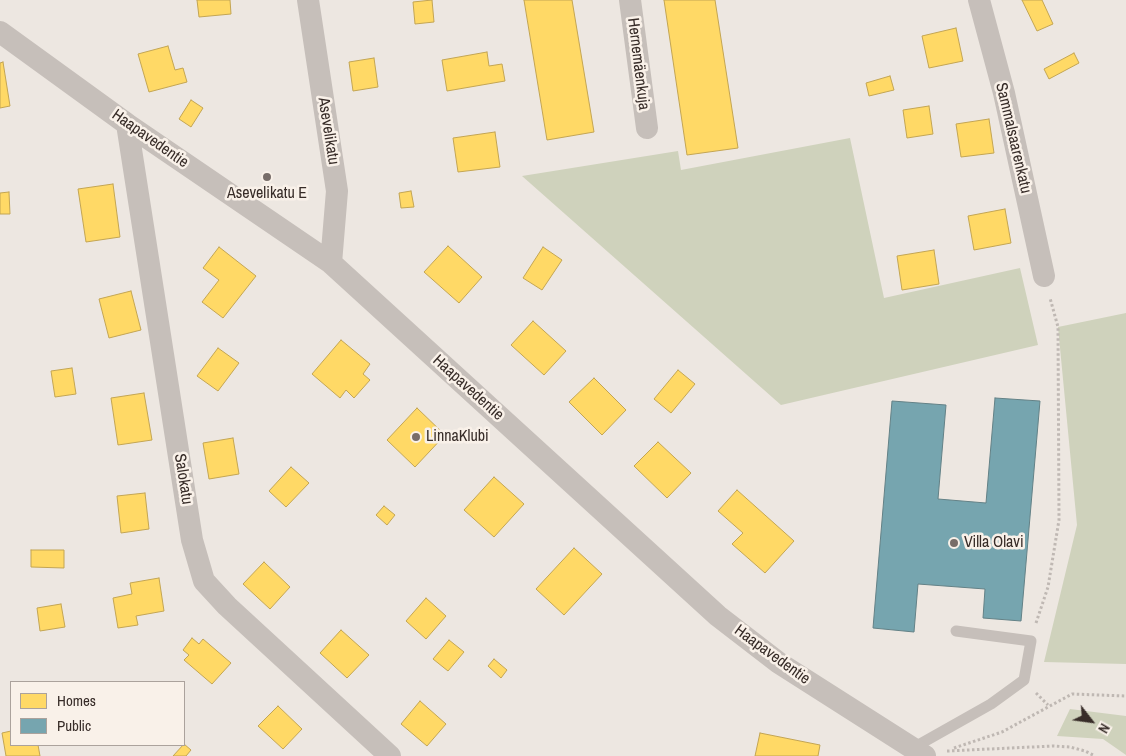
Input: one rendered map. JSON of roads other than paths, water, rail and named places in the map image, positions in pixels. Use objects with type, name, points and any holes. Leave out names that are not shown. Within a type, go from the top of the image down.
[{"type":"street","name":"Asevelikatu","points":[[308,0],[337,191],[331,263]]},
{"type":"street","name":"Hernemäenkuja","points":[[630,0],[647,128]]},
{"type":"street","name":"Sammalsaarenkatu","points":[[978,0],[1004,93],[1044,276]]},
{"type":"street","name":"Haapavedentie","points":[[0,32],[127,124],[331,263],[718,616],[779,663],[927,752]]},
{"type":"street","name":"Salokatu","points":[[127,124],[192,540],[204,581],[228,606],[390,756]]},
{"type":"lane","points":[[927,752],[1024,680],[1031,640],[956,631]]},
{"type":"place","name":"Asevelikatu E","points":[[267,177]]},
{"type":"place","name":"LinnaKlubi","points":[[416,437]]},
{"type":"place","name":"Villa Olavi","points":[[954,543]]}]
